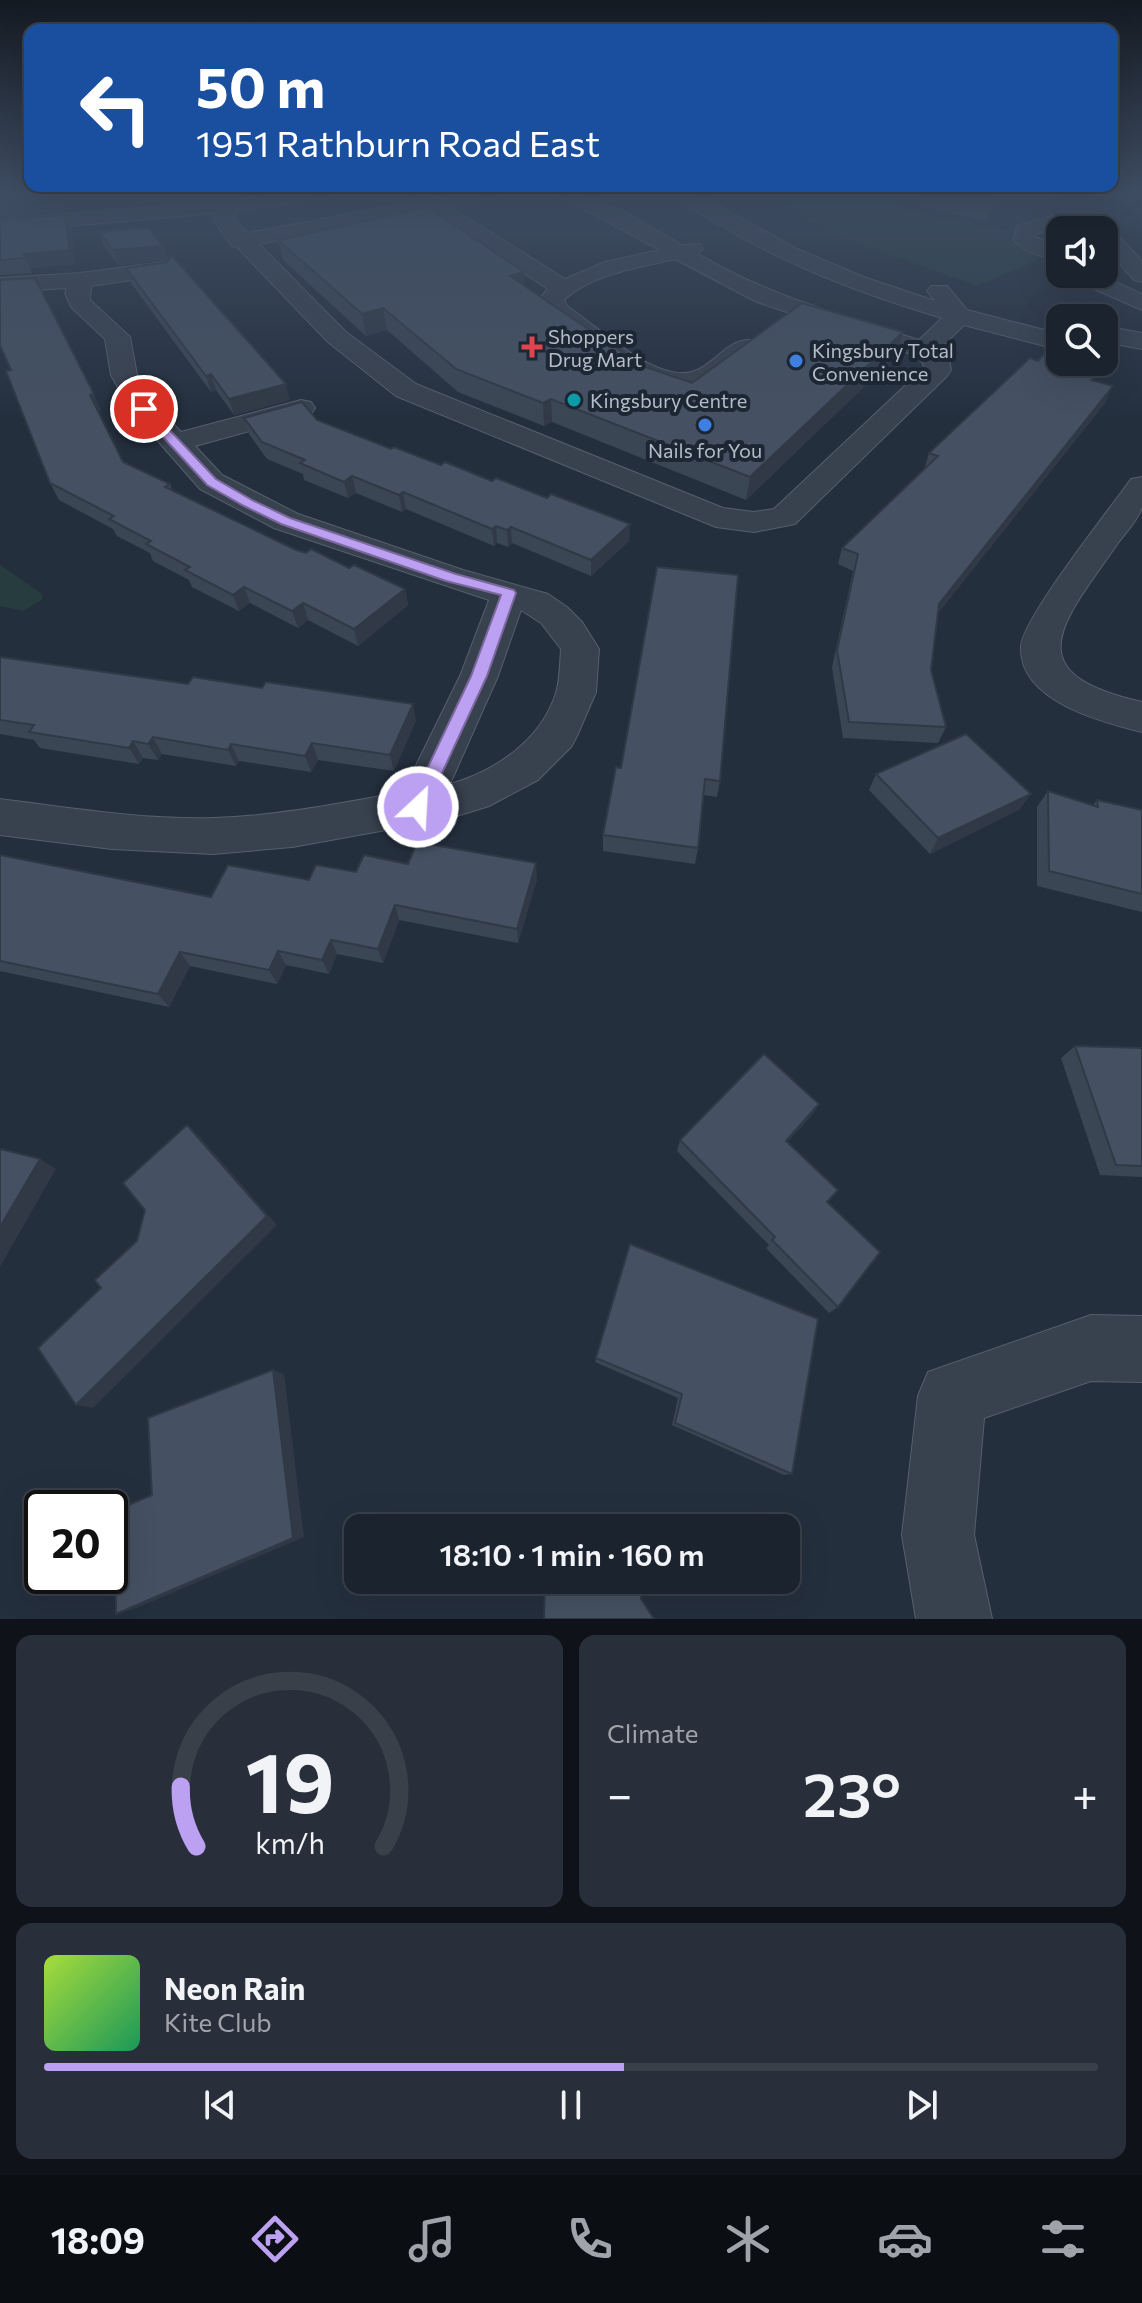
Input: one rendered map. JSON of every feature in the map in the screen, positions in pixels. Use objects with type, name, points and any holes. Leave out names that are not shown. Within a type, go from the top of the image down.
[{"type":"street","points":[[0,285],[81,280],[163,269]]},
{"type":"street","points":[[268,269],[337,337],[406,390],[716,517],[737,521],[771,521],[784,517],[803,501],[938,370],[936,360],[923,350],[797,309],[708,269]]},
{"type":"street","points":[[533,269],[563,288]]},
{"type":"street","points":[[609,269],[563,288],[551,299],[558,311],[645,373],[681,382],[705,376],[797,309]]},
{"type":"street","points":[[824,269],[959,316],[1046,338]]},
{"type":"street","points":[[875,269],[939,291],[1046,320]]},
{"type":"street","points":[[0,817],[112,831],[213,836],[292,829],[418,807],[474,794],[523,769],[556,736],[576,692],[580,649],[554,615],[535,602],[451,578],[286,521],[211,482],[173,443],[128,387],[117,337],[79,302],[77,293],[81,280]]},
{"type":"street","points":[[1109,288],[1142,303]]},
{"type":"street","points":[[939,291],[959,316]]},
{"type":"street","points":[[923,350],[959,316]]},
{"type":"street","points":[[1118,337],[1142,341]]},
{"type":"street","points":[[1118,354],[1142,359]]},
{"type":"street","points":[[173,443],[301,408]]},
{"type":"street","points":[[1142,486],[1050,619],[1039,645],[1050,673],[1071,691],[1099,706],[1142,717]]},
{"type":"street","points":[[418,807],[479,676],[509,593]]},
{"type":"street","points":[[954,1619],[938,1535],[952,1396],[1091,1348],[1142,1349]]},
{"type":"green space","points":[[929,269],[1017,269],[978,286]]},
{"type":"green space","points":[[0,565],[42,594],[42,600],[23,611],[0,606]]},
{"type":"building","points":[[126,269],[183,269],[286,384],[229,399],[211,374],[206,376]]},
{"type":"building","name":"Kingsbury Centre","points":[[310,269],[519,269],[524,272],[510,276],[643,366],[692,383],[802,303],[903,332],[750,477],[551,399],[543,403],[456,369],[383,308],[362,314]]},
{"type":"building","points":[[35,278],[94,394],[90,395],[123,462],[170,484],[165,487],[296,550],[306,553],[311,549],[349,568],[354,565],[405,589],[354,629],[303,603],[292,611],[244,587],[233,595],[185,570],[190,567],[146,544],[151,541],[109,519],[114,516],[50,483],[6,371],[11,370],[0,345],[0,280]]},
{"type":"building","points":[[1046,356],[1046,376],[1095,376],[1091,380],[1113,386],[939,604],[931,670],[946,727],[849,722],[837,650],[858,554],[842,548],[938,456],[929,453],[1030,358],[1038,361]]},
{"type":"building","points":[[302,402],[317,420],[391,449],[394,447],[441,465],[445,462],[492,481],[496,478],[547,498],[551,494],[630,524],[591,560],[511,527],[507,530],[496,526],[492,529],[403,492],[399,495],[352,476],[344,482],[300,463],[305,460],[262,442],[244,418]]},
{"type":"building","points":[[657,567],[738,575],[720,781],[705,779],[698,848],[603,835],[616,767],[621,768]]},
{"type":"building","points":[[0,657],[188,684],[193,677],[262,688],[266,682],[413,704],[390,755],[312,743],[305,756],[231,744],[228,750],[153,737],[148,744],[133,741],[129,748],[29,732],[34,725],[0,720]]},
{"type":"building","points":[[966,734],[1031,794],[938,838],[876,774]]},
{"type":"building","points":[[1048,791],[1098,807],[1097,800],[1142,810],[1142,894],[1049,871]]},
{"type":"building","points":[[417,842],[536,863],[517,929],[395,905],[378,949],[331,940],[322,960],[278,951],[269,970],[180,952],[158,994],[0,961],[0,855],[211,897],[228,865],[309,880],[316,865],[356,872],[364,855],[408,864]]},
{"type":"building","points":[[1075,1046],[1142,1048],[1142,1166],[1116,1165]]},
{"type":"building","points":[[764,1054],[819,1104],[786,1141],[838,1190],[827,1202],[880,1252],[838,1307],[680,1140]]},
{"type":"building","points":[[187,1125],[267,1216],[76,1405],[38,1348],[101,1288],[95,1280],[137,1241],[145,1210],[123,1183]]},
{"type":"building","points":[[0,1149],[40,1159],[0,1227]]},
{"type":"building","points":[[630,1244],[818,1319],[792,1474],[675,1423],[682,1394],[596,1358]]},
{"type":"building","points":[[273,1370],[293,1538],[116,1614],[116,1594],[128,1594],[128,1505],[152,1495],[148,1418]]},
{"type":"building","points":[[545,1594],[641,1594],[654,1619],[544,1619]]},
{"type":"place","name":"Shoppers Drug Mart","points":[[532,347]]},
{"type":"place","name":"Kingsbury Total Convenience","points":[[796,361]]},
{"type":"place","name":"Kingsbury Centre","points":[[574,400]]},
{"type":"place","name":"Nails for You","points":[[705,425]]},
{"type":"route","points":[[144,409],[211,482],[249,504],[286,521],[451,578],[509,593],[479,676],[418,807]]}]
